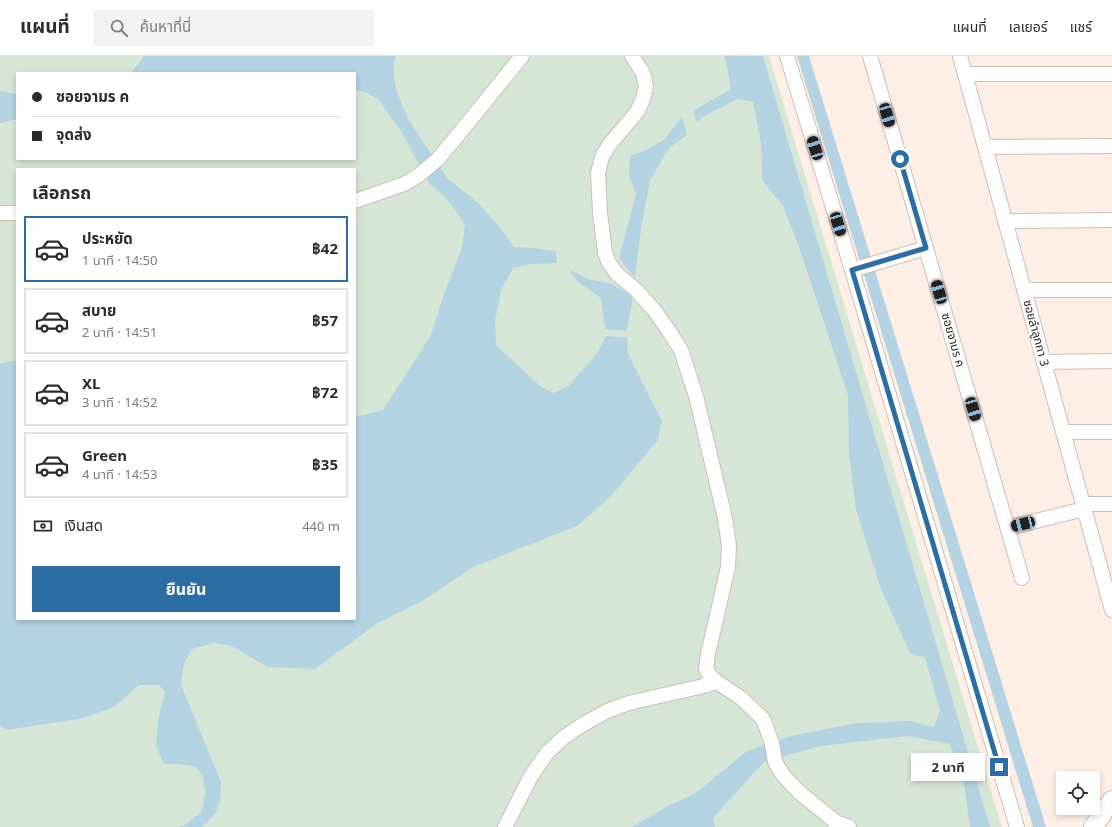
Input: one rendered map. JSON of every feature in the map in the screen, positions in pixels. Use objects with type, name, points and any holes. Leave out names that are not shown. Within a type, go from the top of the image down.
[{"type":"main road","points":[[1093,827],[1112,800]]},
{"type":"street","points":[[356,201],[404,184],[418,176],[438,159],[522,56]]},
{"type":"street","points":[[632,56],[643,73],[646,86],[643,99],[637,112],[609,145],[602,157],[598,174],[600,213],[605,253],[609,263],[617,274],[636,290],[654,310],[681,350],[696,396],[725,518],[729,546],[728,567],[706,668],[717,682],[741,698],[763,719],[770,738],[775,762],[784,775],[799,792],[841,826]]},
{"type":"street","points":[[786,56],[864,266],[1017,827]]},
{"type":"street","name":"ซอยจามร ค","points":[[870,56],[1022,578]]},
{"type":"street","name":"ซอยลำลูกกา 3","points":[[960,56],[1112,610]]},
{"type":"street","points":[[965,74],[1112,74]]},
{"type":"street","points":[[985,147],[1112,146]]},
{"type":"street","points":[[0,213],[16,213]]},
{"type":"street","points":[[1006,221],[1112,220]]},
{"type":"street","points":[[864,266],[926,248]]},
{"type":"street","points":[[1024,290],[1112,290]]},
{"type":"street","points":[[1044,362],[1112,362]]},
{"type":"street","points":[[1063,432],[1112,432]]},
{"type":"street","points":[[1008,528],[1084,507],[1112,504]]},
{"type":"street","points":[[505,827],[531,776],[547,753],[564,737],[607,711],[629,702],[717,682]]},
{"type":"green space","points":[[0,56],[769,56],[1002,827],[0,827]]},
{"type":"water","points":[[144,56],[396,56],[394,64],[395,81],[403,107],[410,122],[448,179],[477,202],[498,225],[514,247],[556,251],[557,263],[531,264],[513,268],[501,290],[495,321],[496,345],[540,386],[553,393],[568,386],[596,355],[606,336],[628,338],[627,352],[662,421],[658,440],[610,497],[577,526],[471,568],[424,600],[378,623],[315,669],[268,667],[231,646],[214,643],[192,649],[184,663],[181,685],[221,782],[220,801],[215,814],[202,827],[179,827],[185,825],[202,811],[205,792],[203,777],[195,766],[164,764],[156,746],[159,716],[165,692],[159,685],[139,685],[114,707],[79,719],[6,730],[0,726],[0,364],[16,360],[16,620],[356,620],[356,417],[383,410],[431,335],[444,294],[462,248],[465,224],[445,197],[429,183],[401,131],[378,99],[362,91],[356,91],[356,72],[132,72]]},
{"type":"water","points":[[724,56],[763,56],[990,827],[970,827],[962,769],[949,744],[908,736],[820,746],[764,762],[713,818],[715,827],[632,827],[668,806],[696,793],[747,751],[791,736],[857,723],[910,721],[934,727],[940,711],[925,658],[910,653],[881,589],[856,510],[849,454],[848,395],[799,247],[783,206],[762,180],[761,143],[753,102],[738,99],[702,117],[697,123],[693,111],[731,89]]},
{"type":"water","points":[[797,56],[809,56],[1046,827],[1033,827]]},
{"type":"water","points":[[0,91],[16,94],[16,119],[0,123]]},
{"type":"water","points":[[682,117],[687,135],[669,148],[650,180],[641,229],[635,278],[619,258],[636,194],[629,176],[630,156],[648,149],[664,140]]},
{"type":"water","points":[[569,269],[588,279],[610,283],[633,297],[627,331],[605,329],[601,298],[578,282]]},
{"type":"route","points":[[900,159],[926,248],[852,270],[999,767]]}]
